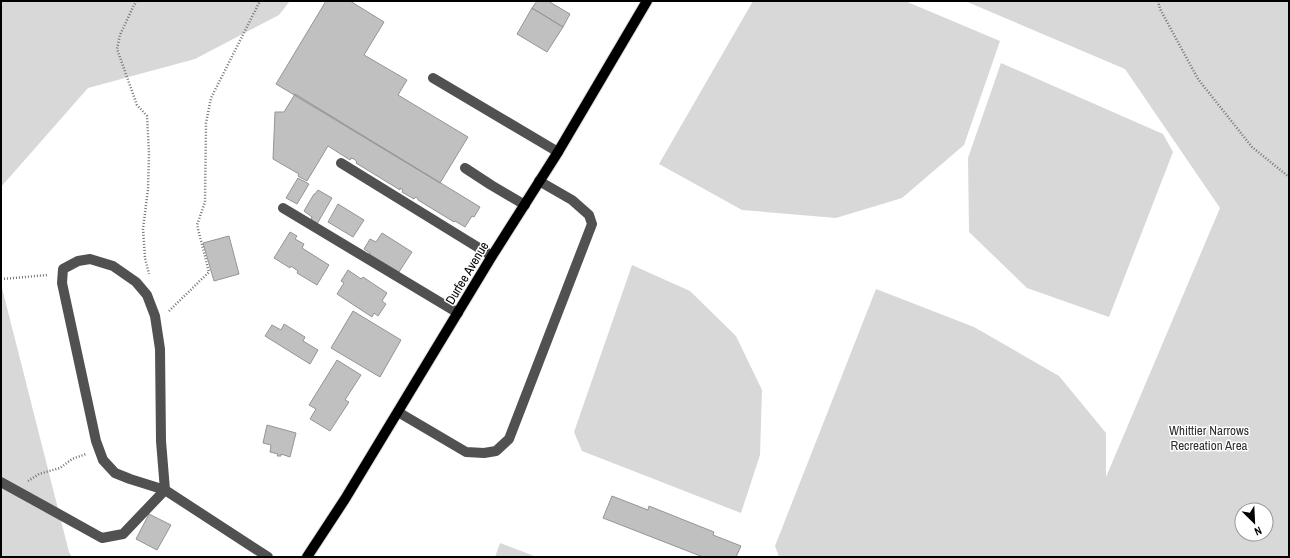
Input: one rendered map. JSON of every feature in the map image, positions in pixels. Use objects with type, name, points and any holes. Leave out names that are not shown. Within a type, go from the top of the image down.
[{"type":"main road","name":"Durfee Avenue","points":[[307,557],[345,500],[492,256],[558,152],[647,1]]},
{"type":"street","points":[[433,78],[558,152]]},
{"type":"street","points":[[341,163],[492,256]]},
{"type":"street","points":[[465,168],[491,185],[526,204]]},
{"type":"street","points":[[398,412],[466,452],[484,453],[496,451],[509,439],[592,224],[590,215],[572,200],[539,182]]},
{"type":"street","points":[[283,208],[458,313]]},
{"type":"street","points":[[6,485],[102,538],[123,534],[165,490],[161,441],[160,349],[155,316],[147,295],[136,282],[112,266],[90,259],[78,260],[63,269],[62,283],[96,441],[103,460],[115,473],[165,490],[268,557]]},
{"type":"path","points":[[137,1],[120,35],[117,49],[137,106],[146,116],[148,189],[143,229],[145,258],[150,276]]},
{"type":"path","points":[[165,314],[209,272],[197,225],[205,202],[206,123],[211,98],[260,1]]},
{"type":"path","points":[[1158,1],[1160,8],[1198,79],[1252,147],[1289,177]]},
{"type":"path","points":[[1,279],[46,275],[62,276]]},
{"type":"path","points":[[6,485],[26,483],[39,474],[60,468],[72,459],[99,450]]},
{"type":"green space","points":[[1,1],[290,1],[279,15],[195,59],[88,88],[1,187]]},
{"type":"green space","points":[[753,1],[905,1],[1000,41],[964,145],[902,198],[836,218],[742,210],[659,164]]},
{"type":"green space","name":"Whittier Narrows Recreation Area","points":[[965,1],[1289,1],[1289,557],[779,557],[775,546],[876,289],[974,327],[1059,376],[1106,433],[1106,477],[1220,208],[1125,69]]},
{"type":"green space","points":[[1001,63],[1163,134],[1173,152],[1109,317],[1027,288],[969,232],[968,158]]},
{"type":"green space","points":[[632,265],[690,291],[736,336],[762,390],[760,455],[741,513],[582,451],[574,432]]},
{"type":"green space","points":[[1,284],[69,552],[72,557],[1,557]]},
{"type":"green space","points":[[500,543],[537,557],[495,557]]},
{"type":"building","points":[[326,1],[350,1],[384,22],[364,55],[407,80],[398,95],[468,137],[440,183],[276,84]]},
{"type":"building","points":[[537,1],[548,1],[570,14],[563,27],[532,8]]},
{"type":"building","points":[[532,8],[563,27],[547,52],[517,34]]},
{"type":"building","points":[[295,94],[480,207],[474,217],[472,216],[465,227],[455,221],[454,222],[418,200],[416,197],[414,199],[402,192],[403,190],[400,188],[400,190],[356,163],[357,162],[354,159],[351,158],[350,160],[328,146],[307,181],[298,176],[299,174],[273,159],[275,112],[284,112]]},
{"type":"building","points":[[298,178],[309,184],[297,204],[286,198]]},
{"type":"building","points":[[318,190],[332,198],[317,224],[311,220],[312,217],[304,211]]},
{"type":"building","points":[[338,204],[364,220],[353,237],[328,222]]},
{"type":"building","points":[[290,232],[297,236],[295,239],[304,244],[302,248],[329,265],[317,285],[297,273],[298,271],[291,266],[290,268],[274,258]]},
{"type":"building","points":[[382,233],[412,252],[399,272],[369,254],[370,253],[364,249],[370,239],[376,242]]},
{"type":"building","points":[[229,236],[239,274],[214,281],[203,243]]},
{"type":"building","points":[[348,270],[361,279],[363,277],[387,293],[382,301],[386,304],[378,316],[374,313],[372,317],[337,294],[344,283],[341,281]]},
{"type":"building","points":[[353,311],[401,340],[380,377],[331,348]]},
{"type":"building","points":[[284,324],[305,337],[303,341],[318,350],[310,364],[265,336],[272,325],[281,330]]},
{"type":"building","points":[[337,360],[361,375],[345,400],[349,402],[330,431],[310,419],[316,409],[309,405]]},
{"type":"building","points":[[267,425],[296,433],[290,457],[281,454],[281,456],[277,456],[278,454],[270,452],[271,445],[263,443]]},
{"type":"building","points":[[612,496],[648,510],[649,506],[714,532],[713,535],[741,546],[736,557],[703,557],[603,518]]},
{"type":"building","points":[[149,514],[171,525],[157,550],[136,539]]}]
